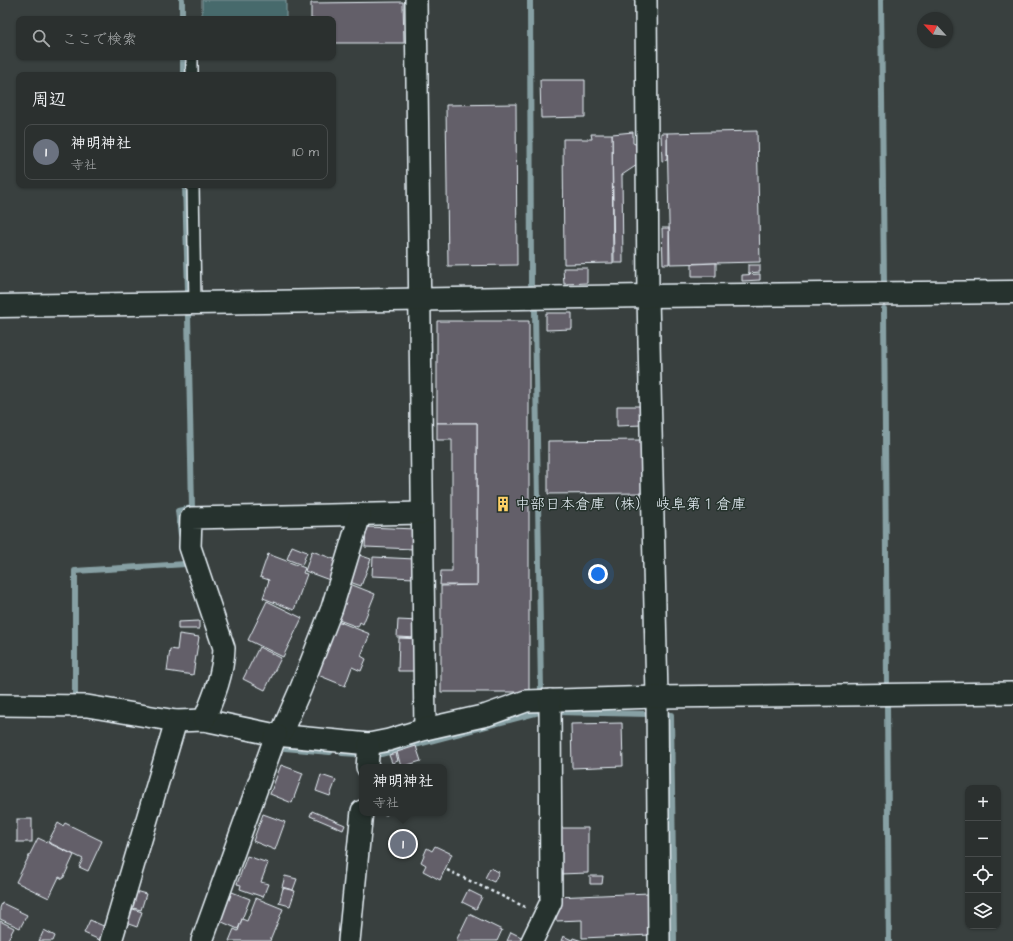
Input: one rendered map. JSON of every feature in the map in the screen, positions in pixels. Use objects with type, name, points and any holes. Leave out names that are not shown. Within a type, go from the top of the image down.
[{"type":"street","points":[[416,0],[425,729]]},
{"type":"street","points":[[646,0],[648,296],[657,697],[660,941]]},
{"type":"street","points":[[0,306],[1013,292]]},
{"type":"street","points":[[204,720],[218,684],[223,664],[224,648],[190,547],[191,518],[422,513]]},
{"type":"street","points":[[202,941],[278,735],[301,688],[332,608],[360,515]]},
{"type":"street","points":[[0,705],[87,706],[176,721],[204,720],[278,735],[369,744],[389,740],[425,729],[487,715],[526,701],[657,697],[1013,693]]},
{"type":"street","points":[[532,941],[551,902],[550,700]]},
{"type":"street","points":[[111,941],[176,721]]},
{"type":"street","points":[[366,764],[369,744]]},
{"type":"street","points":[[349,941],[362,816]]},
{"type":"lane","points":[[192,60],[192,72]]},
{"type":"lane","points":[[193,188],[195,303]]},
{"type":"path","points":[[447,870],[544,916]]},
{"type":"water","points":[[202,0],[286,0],[286,16],[202,16]]},
{"type":"building","points":[[403,2],[404,43],[336,43],[336,16],[311,16],[311,3]]},
{"type":"building","points":[[540,80],[585,80],[585,117],[541,118]]},
{"type":"building","points":[[516,104],[517,265],[448,266],[446,105]]},
{"type":"building","points":[[757,131],[760,262],[670,264],[667,133]]},
{"type":"building","points":[[633,132],[633,143],[639,146],[640,163],[622,175],[623,263],[614,263],[612,134]]},
{"type":"building","points":[[661,133],[667,133],[667,160],[662,161]]},
{"type":"building","points":[[591,134],[612,134],[613,263],[564,264],[563,139],[592,139]]},
{"type":"building","points":[[662,228],[669,228],[669,264],[663,264]]},
{"type":"building","points":[[716,263],[716,276],[692,276],[692,264]]},
{"type":"building","points":[[748,265],[760,265],[760,272],[748,273]]},
{"type":"building","points":[[563,268],[587,268],[587,283],[564,284]]},
{"type":"building","points":[[760,274],[760,280],[742,281],[742,275]]},
{"type":"building","points":[[546,313],[572,313],[572,329],[546,330]]},
{"type":"building","name":"中部日本倉庫（株） 岐阜第１倉庫","points":[[437,321],[529,321],[529,692],[441,692],[441,586],[477,585],[477,423],[437,423]]},
{"type":"building","points":[[617,406],[642,406],[642,425],[617,426]]},
{"type":"building","points":[[437,423],[477,423],[477,585],[440,585],[441,571],[452,571],[452,440],[437,440]]},
{"type":"building","points":[[642,440],[643,493],[548,494],[548,441]]},
{"type":"building","points":[[366,527],[415,529],[414,549],[365,547]]},
{"type":"building","points":[[292,546],[307,552],[302,565],[287,559]]},
{"type":"building","points":[[312,551],[342,562],[335,582],[305,571]]},
{"type":"building","points":[[268,554],[305,568],[303,573],[307,574],[294,610],[263,598],[269,580],[260,577]]},
{"type":"building","points":[[356,554],[371,559],[361,586],[347,581]]},
{"type":"building","points":[[373,557],[415,559],[414,578],[372,576]]},
{"type":"building","points":[[350,584],[375,594],[363,624],[360,622],[358,627],[336,619]]},
{"type":"building","points":[[267,601],[302,618],[283,657],[248,640]]},
{"type":"building","points":[[335,620],[370,634],[361,656],[366,659],[361,671],[352,667],[345,686],[313,673]]},
{"type":"building","points":[[398,620],[419,621],[418,638],[397,637]]},
{"type":"building","points":[[199,621],[199,629],[178,629],[178,622]]},
{"type":"building","points":[[179,634],[199,637],[193,675],[167,671],[170,649],[177,650]]},
{"type":"building","points":[[399,638],[420,639],[419,671],[398,671]]},
{"type":"building","points":[[259,647],[281,658],[265,690],[243,679]]},
{"type":"building","points":[[622,723],[623,766],[572,768],[571,724]]},
{"type":"building","points":[[416,746],[421,761],[411,764],[400,764],[397,752]]},
{"type":"building","points":[[396,753],[398,761],[392,763],[389,755]]},
{"type":"building","points":[[281,765],[303,773],[292,803],[270,794]]},
{"type":"building","points":[[321,775],[336,780],[330,796],[316,791]]},
{"type":"building","points":[[312,811],[345,825],[343,830],[310,816]]},
{"type":"building","points":[[263,814],[285,822],[275,850],[253,841]]},
{"type":"building","points":[[17,819],[32,819],[32,842],[17,842]]},
{"type":"building","points":[[58,823],[63,826],[65,823],[102,841],[88,871],[79,867],[83,859],[48,842]]},
{"type":"building","points":[[558,828],[588,828],[588,873],[559,874]]},
{"type":"building","points":[[402,834],[412,839],[404,854],[394,850]]},
{"type":"building","points":[[38,838],[74,855],[63,879],[59,877],[49,898],[16,882]]},
{"type":"building","points":[[435,846],[452,854],[440,880],[423,871],[426,865],[421,862],[427,848],[432,851]]},
{"type":"building","points":[[247,856],[268,863],[261,882],[268,884],[263,897],[240,889],[241,885],[237,884]]},
{"type":"building","points":[[490,868],[499,872],[494,882],[485,878]]},
{"type":"building","points":[[285,876],[297,879],[293,890],[282,887]]},
{"type":"building","points":[[590,876],[603,876],[602,884],[590,884]]},
{"type":"building","points":[[283,888],[295,891],[290,906],[279,903]]},
{"type":"building","points":[[468,890],[482,897],[476,909],[462,902]]},
{"type":"building","points":[[135,891],[146,894],[141,910],[129,907]]},
{"type":"building","points":[[232,892],[250,899],[238,929],[220,921]]},
{"type":"building","points":[[649,893],[650,935],[582,938],[582,920],[556,921],[555,897]]},
{"type":"building","points":[[256,898],[283,909],[270,941],[229,941],[234,929],[238,931],[242,919],[247,921]]},
{"type":"building","points":[[2,903],[27,915],[20,928],[0,919],[0,908]]},
{"type":"building","points":[[127,907],[142,912],[137,927],[123,922]]},
{"type":"building","points":[[469,914],[502,930],[497,941],[456,941]]},
{"type":"building","points":[[90,920],[108,928],[102,941],[84,933]]},
{"type":"building","points":[[0,921],[14,928],[7,941],[0,941]]},
{"type":"building","points":[[44,930],[55,936],[53,941],[39,941]]},
{"type":"building","points":[[511,932],[525,939],[525,941],[507,941]]},
{"type":"building","points":[[563,936],[572,940],[573,938],[582,941],[561,941]]},
{"type":"waterway","points":[[182,0],[182,16]]},
{"type":"waterway","points":[[530,0],[531,284]]},
{"type":"waterway","points":[[881,0],[884,284]]},
{"type":"waterway","points":[[183,60],[183,72]]},
{"type":"waterway","points":[[185,188],[188,291]]},
{"type":"waterway","points":[[884,309],[887,684]]},
{"type":"waterway","points":[[535,311],[541,691]]},
{"type":"waterway","points":[[181,535],[178,511],[192,508],[188,316]]},
{"type":"waterway","points":[[75,700],[75,571],[186,564],[185,558]]},
{"type":"waterway","points":[[887,704],[889,941]]},
{"type":"waterway","points":[[374,754],[381,754],[543,711]]},
{"type":"waterway","points":[[556,712],[649,714]]},
{"type":"waterway","points":[[665,715],[671,715],[674,941]]},
{"type":"waterway","points":[[285,748],[330,752]]},
{"type":"waterway","points":[[342,753],[359,754]]},
{"type":"place","name":"中部日本倉庫（株） 岐阜第１倉庫","points":[[503,504]]},
{"type":"place","name":"神明神社","points":[[403,844]]}]
